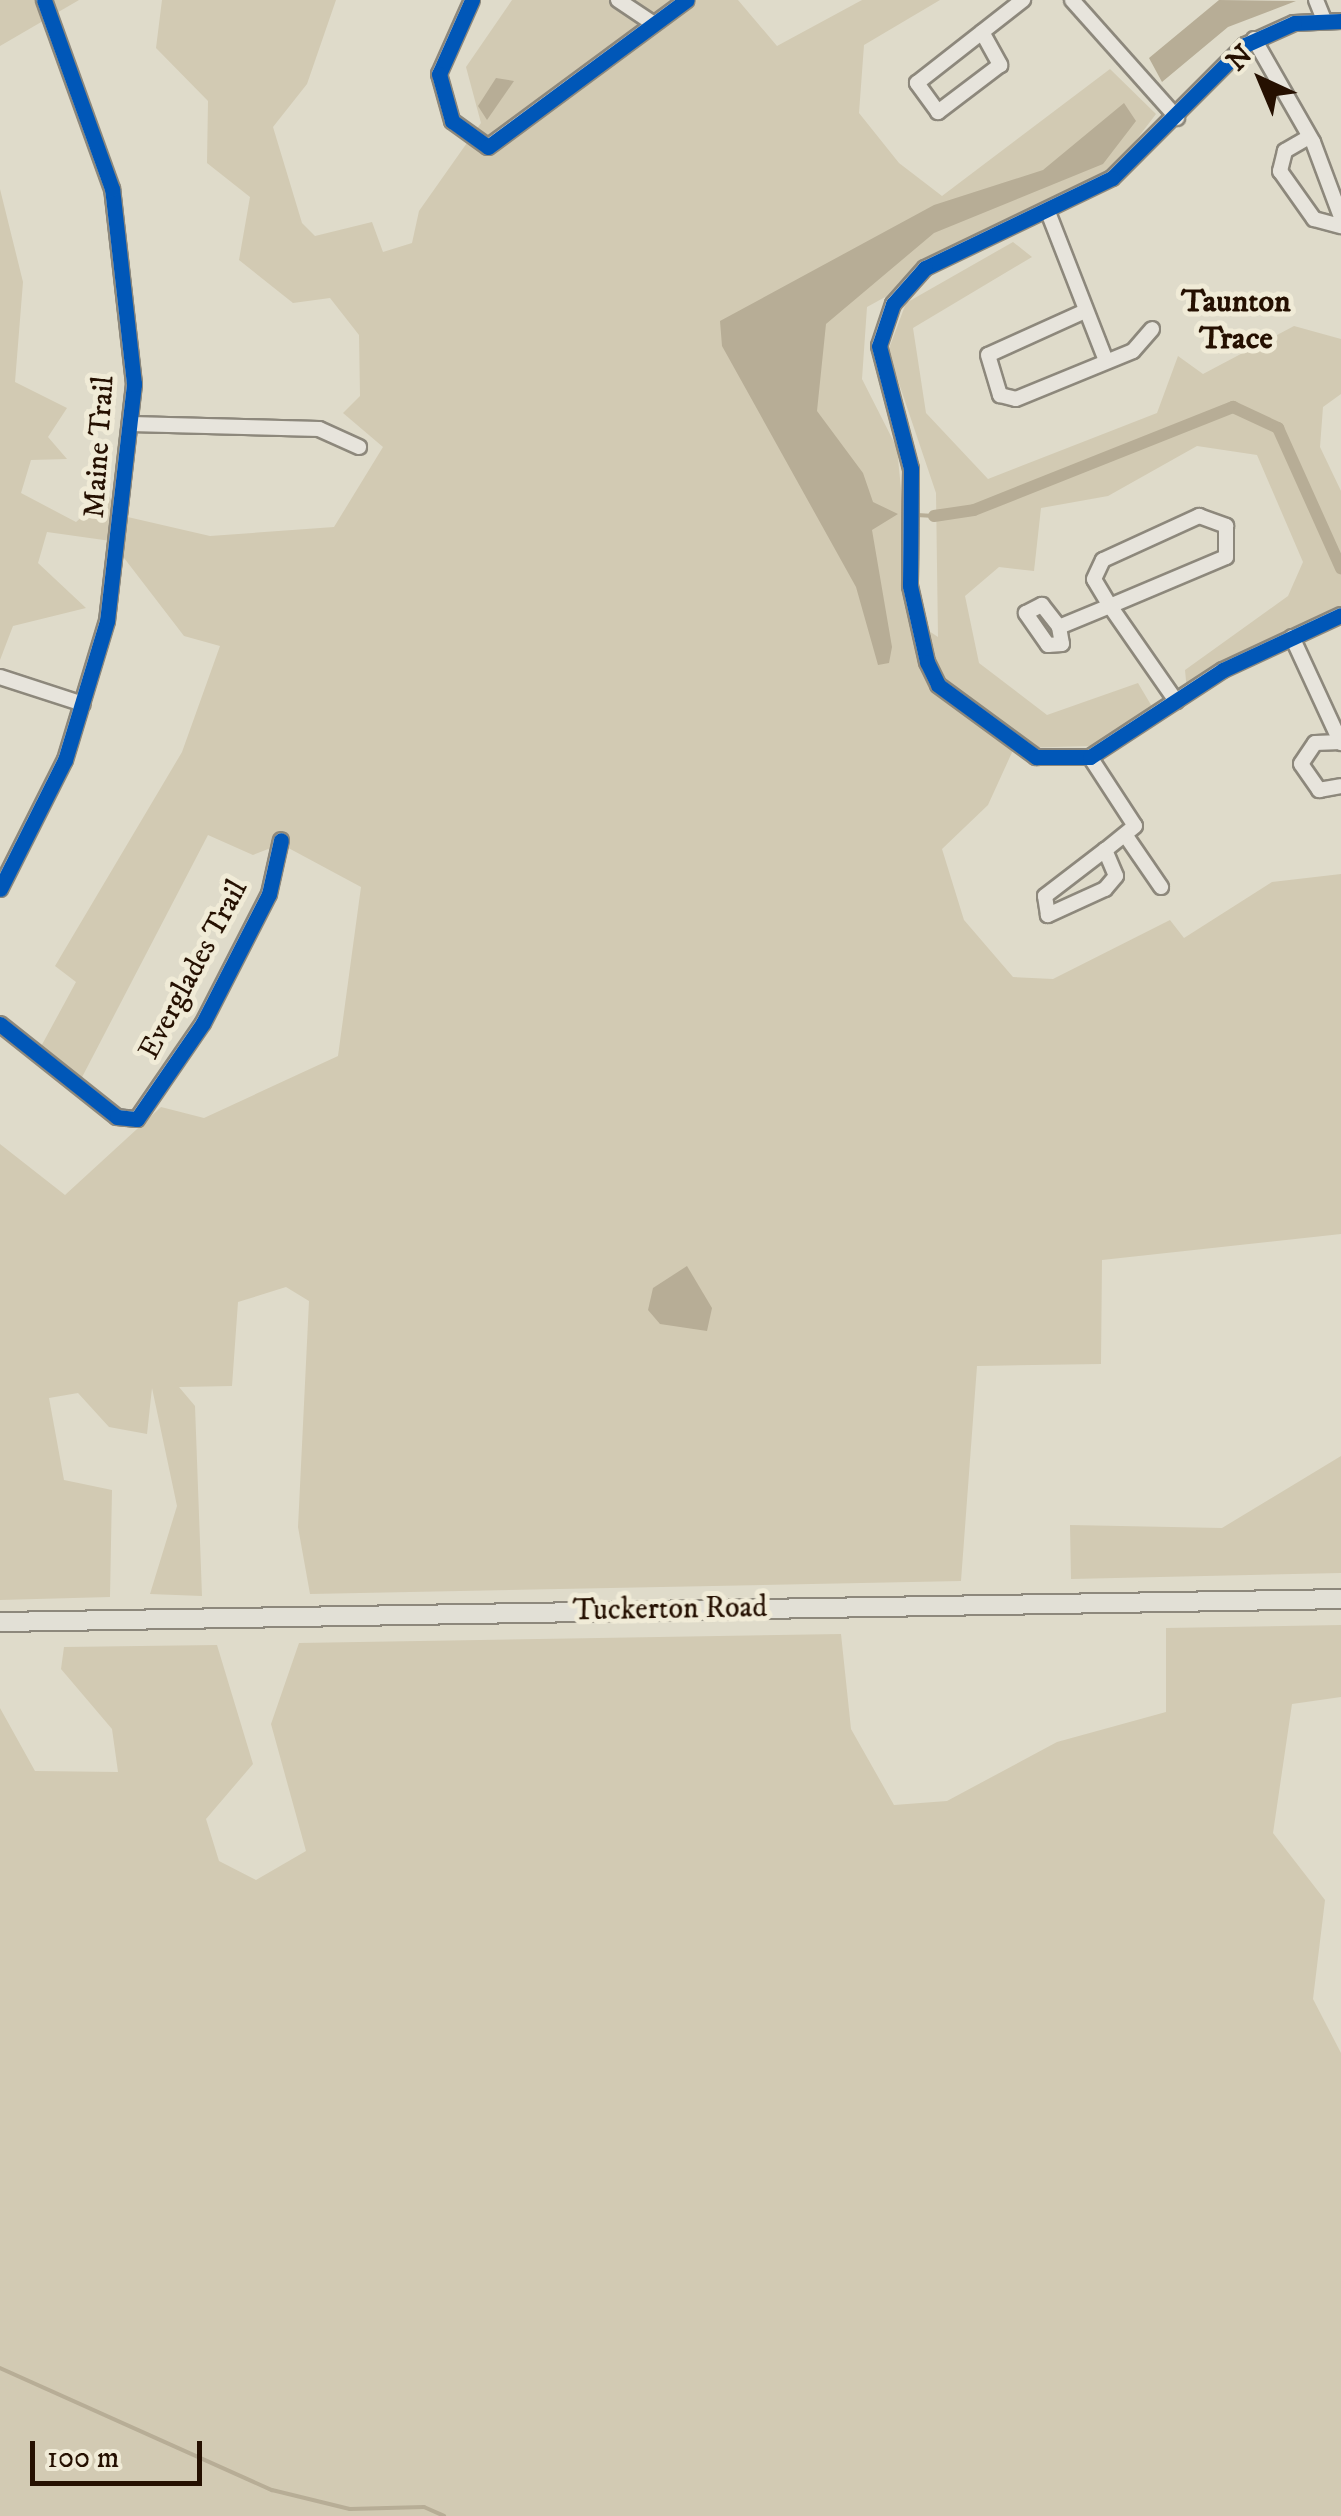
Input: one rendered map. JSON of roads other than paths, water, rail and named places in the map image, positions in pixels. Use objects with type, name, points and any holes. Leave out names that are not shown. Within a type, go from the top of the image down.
[{"type":"main road","name":"Tuckerton Road","points":[[0,1622],[1341,1599]]},
{"type":"street","name":"Maine Trail","points":[[0,889],[83,704],[120,548],[131,424],[132,313],[112,189],[44,0]]},
{"type":"street","points":[[472,0],[439,74],[452,121],[488,147],[687,0]]},
{"type":"street","points":[[618,0],[654,24]]},
{"type":"street","points":[[982,32],[1000,65],[938,112],[916,83],[1023,0]]},
{"type":"street","points":[[1072,0],[1176,118]]},
{"type":"street","points":[[1316,0],[1324,20]]},
{"type":"street","points":[[1341,20],[1324,20],[1254,40],[1112,178],[915,275],[878,346],[911,469],[911,600],[938,685],[1036,757],[1090,756],[1176,701],[1292,637],[1341,615]]},
{"type":"street","points":[[1254,40],[1309,136],[1341,217]]},
{"type":"street","points":[[1309,136],[1285,150],[1280,171],[1314,219],[1341,226]]},
{"type":"street","points":[[1048,212],[1083,312],[1106,362]]},
{"type":"street","points":[[1083,312],[988,355],[995,389],[1016,399],[1133,351],[1152,329]]},
{"type":"street","points":[[131,424],[319,429],[358,446]]},
{"type":"street","points":[[1059,627],[1110,606],[1218,564],[1231,550],[1226,526],[1193,517],[1107,555],[1094,579],[1110,606],[1176,701]]},
{"type":"street","points":[[1292,637],[1341,743],[1315,743],[1301,764],[1319,790],[1341,786]]},
{"type":"street","points":[[0,677],[83,704]]},
{"type":"street","points":[[1090,756],[1133,816],[1126,836],[1106,850],[1045,896],[1048,916],[1105,889],[1116,876],[1106,850]]},
{"type":"street","points":[[1126,836],[1161,887]]},
{"type":"street","name":"Everglades Trail","points":[[0,1024],[117,1116],[136,1119],[203,1023],[268,894],[281,840]]},
{"type":"waterway","points":[[934,516],[974,510],[1233,407],[1278,428],[1341,568]]},
{"type":"waterway","points":[[917,515],[934,516]]},
{"type":"waterway","points":[[0,2368],[272,2490],[350,2509],[424,2507],[444,2516]]},
{"type":"district","name":"Taunton Trace","points":[[1236,322]]}]
